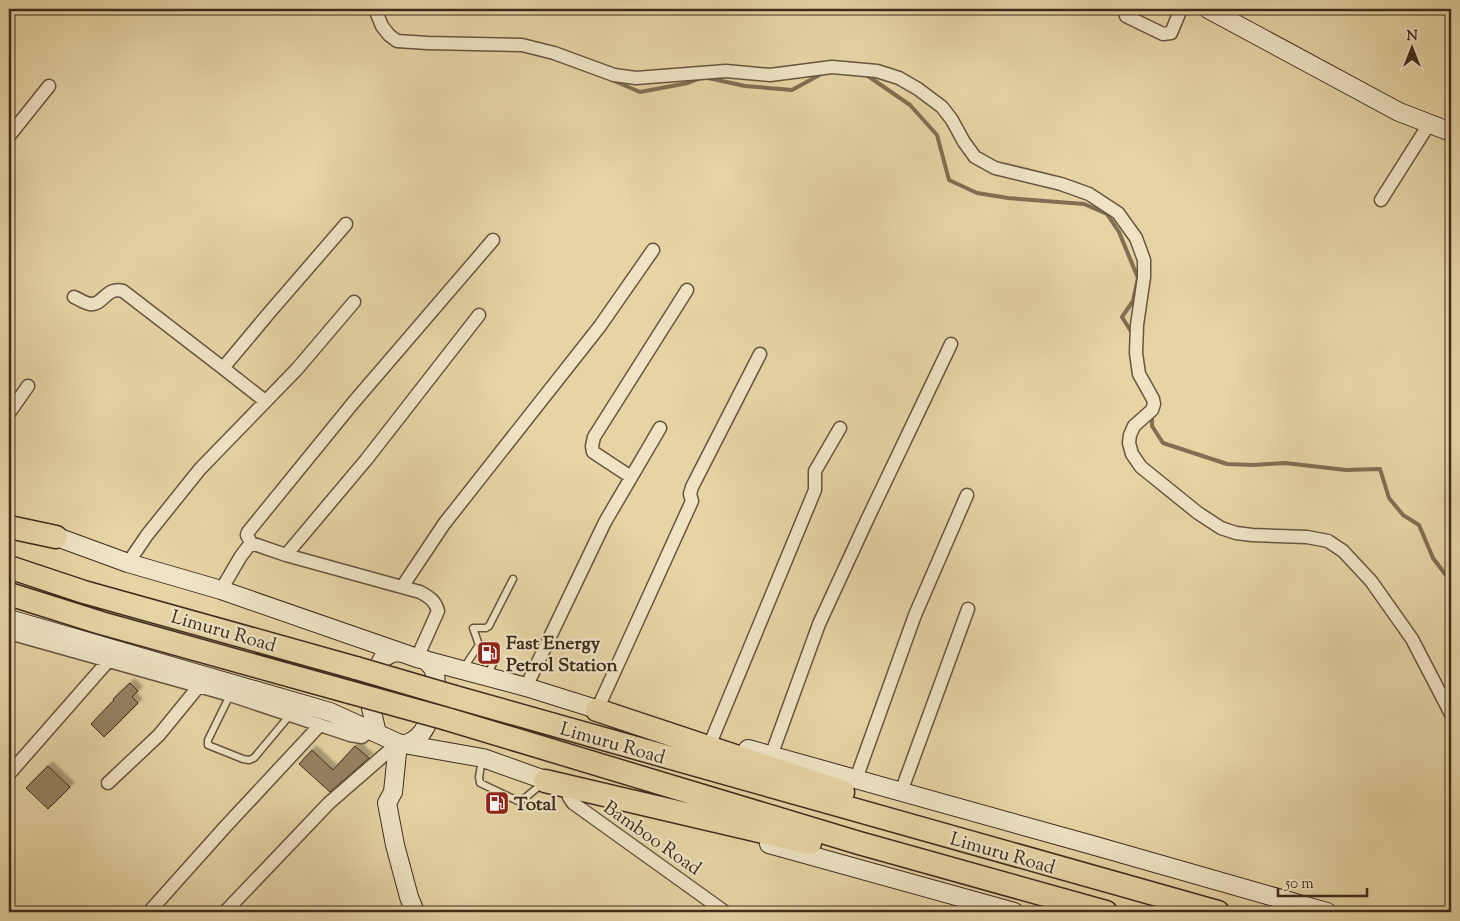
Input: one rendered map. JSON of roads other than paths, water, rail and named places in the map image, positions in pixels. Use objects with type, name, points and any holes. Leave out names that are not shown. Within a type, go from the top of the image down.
[{"type":"highway","points":[[9,527],[56,537]]},
{"type":"highway","name":"Limuru Road","points":[[9,567],[84,592],[356,668],[455,698],[1218,912]]},
{"type":"highway","name":"Limuru Road","points":[[9,594],[101,624],[447,719],[859,843],[1106,912]]},
{"type":"highway","points":[[597,710],[1137,889]]},
{"type":"highway","points":[[546,781],[1101,912]]},
{"type":"street","points":[[375,9],[388,35],[397,41],[522,45],[554,53],[614,75],[636,78],[726,71],[770,75],[832,67],[876,71],[899,78],[918,89],[942,107],[975,157],[995,168],[1061,184],[1089,194],[1118,213],[1136,238],[1144,260],[1136,352],[1139,374],[1154,404],[1152,410],[1134,426],[1130,435],[1129,444],[1132,454],[1141,467],[1198,513],[1220,528],[1252,535],[1307,537],[1328,541],[1343,552],[1371,581],[1412,639],[1451,714]]},
{"type":"street","points":[[1126,16],[1164,34],[1170,33],[1174,29],[1181,9]]},
{"type":"street","points":[[1208,9],[1399,112],[1451,132]]},
{"type":"street","points":[[9,136],[49,86]]},
{"type":"street","points":[[1382,200],[1429,124]]},
{"type":"street","points":[[223,368],[346,224]]},
{"type":"street","points":[[422,659],[438,611],[436,603],[430,598],[420,592],[286,555],[251,543],[248,532],[353,403],[493,240]]},
{"type":"street","points":[[402,587],[444,524],[600,326],[653,250]]},
{"type":"street","points":[[631,477],[593,452],[594,437],[687,290]]},
{"type":"street","points":[[74,297],[92,304],[97,303],[112,291],[123,291],[266,401]]},
{"type":"street","points":[[128,563],[146,536],[200,469],[297,369],[354,302]]},
{"type":"street","points":[[286,555],[366,460],[479,315]]},
{"type":"street","points":[[771,756],[819,624],[951,344]]},
{"type":"street","points":[[597,710],[692,501],[690,494],[692,487],[760,354]]},
{"type":"street","points":[[9,413],[28,386]]},
{"type":"street","points":[[526,688],[605,522],[660,428]]},
{"type":"street","points":[[712,739],[816,490],[816,471],[840,428]]},
{"type":"street","points":[[856,779],[915,615],[966,495]]},
{"type":"street","points":[[9,520],[128,563],[221,590],[422,659],[597,710],[712,739],[1327,912]]},
{"type":"street","points":[[221,590],[251,543]]},
{"type":"street","points":[[901,792],[968,609]]},
{"type":"street","points":[[9,619],[330,712],[402,743],[483,758],[546,781],[1014,912]]},
{"type":"street","points":[[9,633],[230,695],[358,737],[374,732]]},
{"type":"street","points":[[374,732],[370,704],[378,667],[383,658],[392,653],[400,652]]},
{"type":"street","points":[[225,912],[329,803],[402,743],[415,740],[426,727],[436,685],[434,670],[422,659]]},
{"type":"street","points":[[9,774],[109,660]]},
{"type":"street","points":[[108,783],[159,735],[199,686]]},
{"type":"street","points":[[150,912],[226,826],[320,725]]},
{"type":"street","points":[[402,743],[393,792],[387,802],[395,845],[415,912]]},
{"type":"street","name":"Bamboo Road","points":[[568,787],[569,797],[573,803],[726,912]]},
{"type":"lane","points":[[487,677],[496,657],[495,654],[478,645],[473,628],[486,628],[489,626],[513,579]]},
{"type":"lane","points":[[463,670],[478,645]]},
{"type":"lane","points":[[230,695],[208,740],[208,745],[243,760],[254,758],[290,715]]},
{"type":"lane","points":[[483,758],[479,777],[480,782],[520,802],[546,781]]},
{"type":"waterway","points":[[708,78],[745,86],[792,90],[823,73]]},
{"type":"waterway","points":[[865,74],[910,105],[937,135],[949,180],[977,193],[1008,198],[1084,204],[1107,214],[1119,232],[1138,278],[1133,301],[1122,317],[1132,333]]},
{"type":"waterway","points":[[612,80],[640,92],[688,83],[701,78]]},
{"type":"waterway","points":[[1152,414],[1152,426],[1163,443],[1227,464],[1285,463],[1346,470],[1380,469],[1389,498],[1403,515],[1419,525],[1433,558],[1451,582]]},
{"type":"place","name":"Fast Energy Petrol Station","points":[[489,653]]},
{"type":"place","name":"Total","points":[[497,803]]}]
